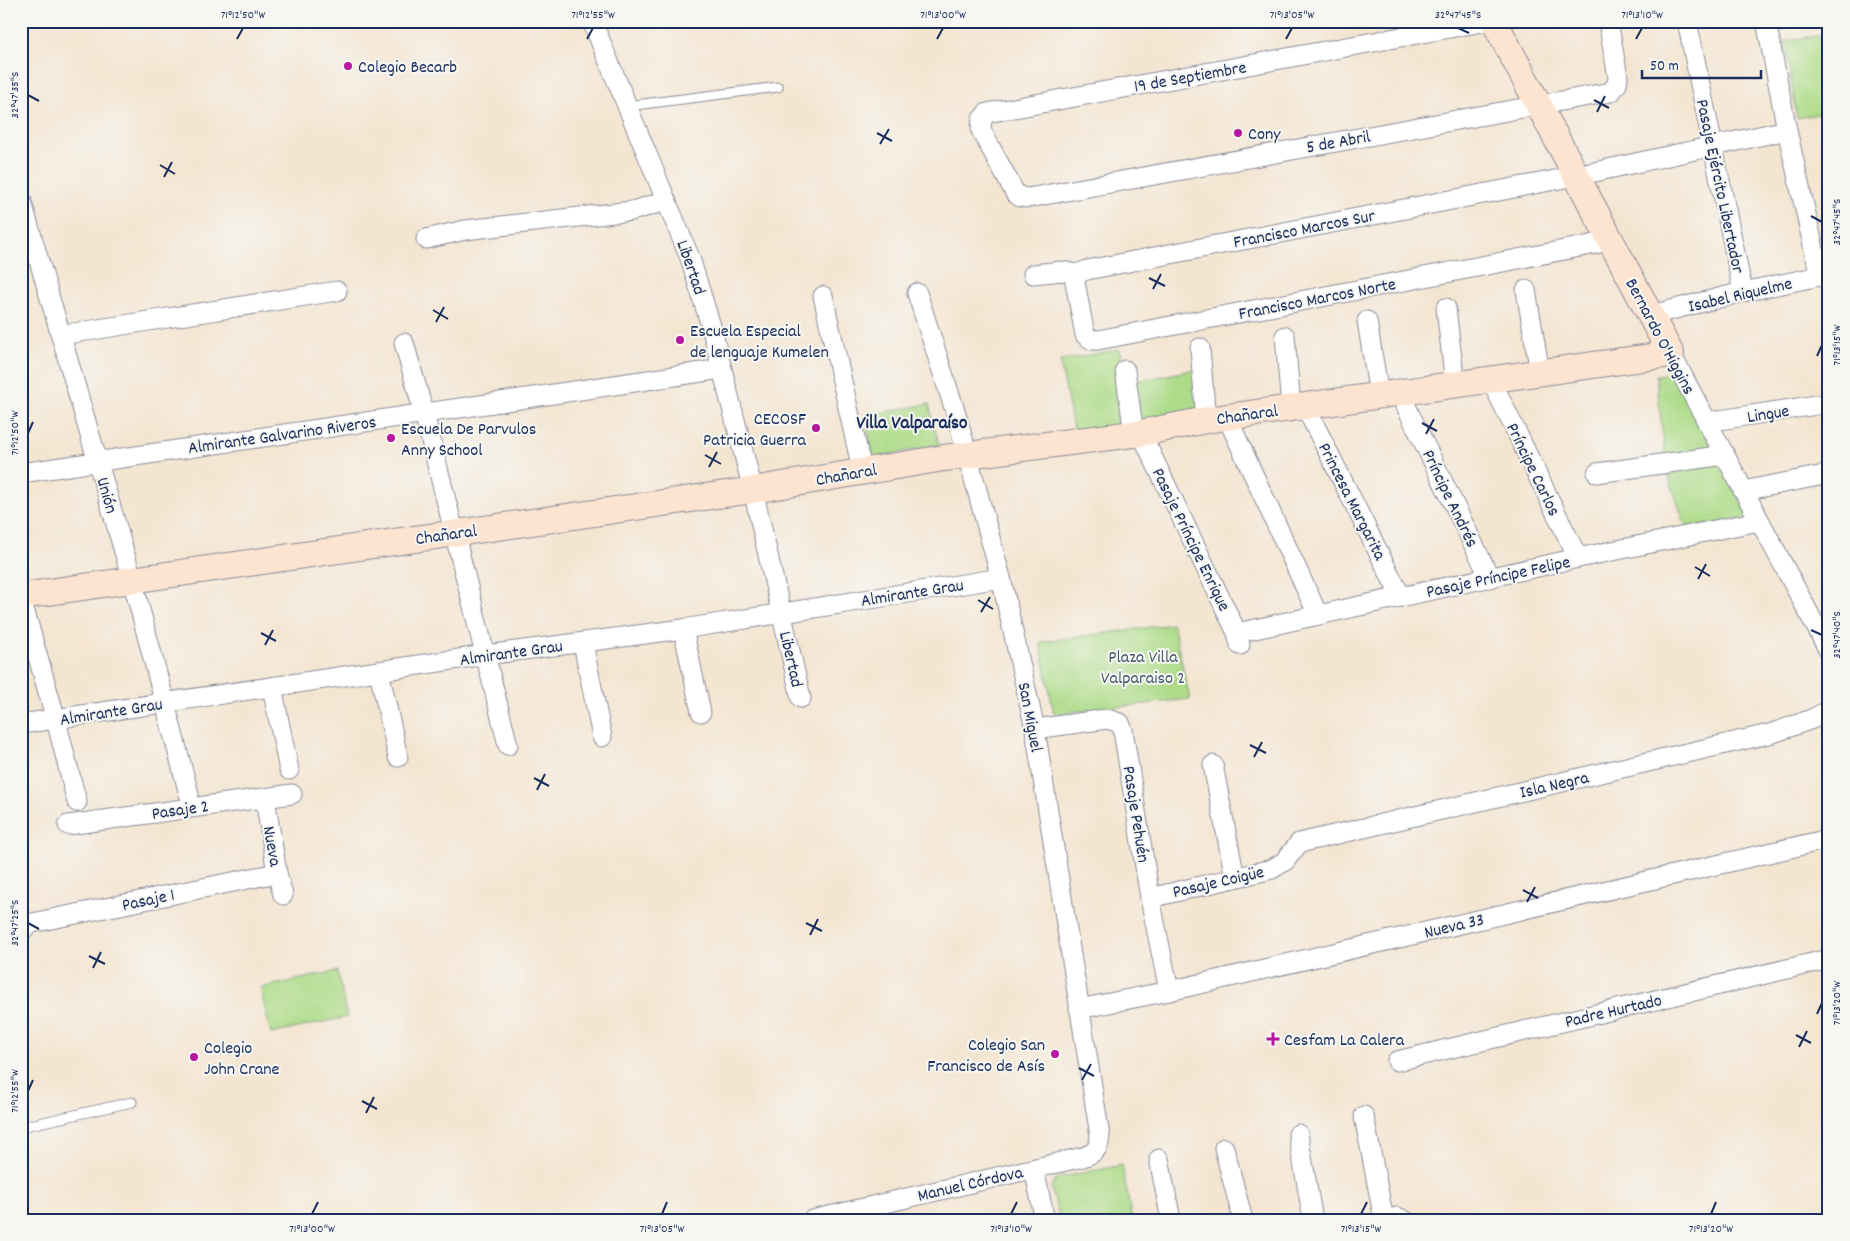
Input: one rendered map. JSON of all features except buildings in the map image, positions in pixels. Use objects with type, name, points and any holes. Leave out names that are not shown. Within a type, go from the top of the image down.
[{"type":"street","name":"Libertad","points":[[592,21],[690,258],[711,326],[754,490],[801,698]]},
{"type":"street","name":"19 de Septiembre","points":[[1020,197],[1010,185],[981,130],[982,119],[987,114],[1488,21]]},
{"type":"street","name":"Bernardo O'Higgins","points":[[1494,21],[1829,651]]},
{"type":"street","name":"5 de Abril","points":[[1020,197],[1028,198],[1612,92],[1615,89],[1618,76],[1608,21]]},
{"type":"street","name":"Pasaje Ejército Libertador","points":[[1687,21],[1743,292]]},
{"type":"street","points":[[1766,21],[1787,130],[1824,275]]},
{"type":"street","name":"Francisco Marcos Sur","points":[[1033,274],[1062,271],[1076,274],[1087,270],[1576,176],[1787,130]]},
{"type":"street","name":"Unión","points":[[21,199],[132,579],[189,794]]},
{"type":"street","points":[[426,239],[465,230],[632,211],[666,201]]},
{"type":"street","name":"Francisco Marcos Norte","points":[[1076,274],[1075,282],[1085,335],[1092,340],[1098,340],[1611,241]]},
{"type":"street","name":"Isabel Riquelme","points":[[1651,315],[1743,292],[1824,275]]},
{"type":"street","points":[[61,335],[337,290]]},
{"type":"street","points":[[1526,290],[1540,372]]},
{"type":"street","name":"San Miguel","points":[[917,293],[958,417],[1001,578],[1035,729],[1100,1136],[1097,1150]]},
{"type":"street","points":[[823,296],[862,470]]},
{"type":"street","points":[[1446,308],[1455,384]]},
{"type":"street","name":"Príncipe Andrés","points":[[1367,321],[1389,394],[1490,578]]},
{"type":"street","points":[[1285,336],[1298,407]]},
{"type":"street","points":[[404,343],[424,413],[508,746]]},
{"type":"street","points":[[1200,348],[1217,419],[1318,615]]},
{"type":"street","name":"Chañaral","points":[[21,597],[132,579],[754,490],[862,470],[1138,434],[1217,419],[1672,354]]},
{"type":"street","name":"Almirante Galvarino Riveros","points":[[21,473],[722,369]]},
{"type":"street","name":"Pasaje Príncipe Enrique","points":[[1125,370],[1138,434],[1239,640]]},
{"type":"street","name":"Príncipe Carlos","points":[[1491,380],[1578,558]]},
{"type":"street","name":"Lingue","points":[[1707,422],[1829,403]]},
{"type":"street","name":"Princesa Margarita","points":[[1298,407],[1401,597]]},
{"type":"street","points":[[1597,473],[1725,455]]},
{"type":"street","points":[[1744,491],[1829,474]]},
{"type":"street","name":"Pasaje Príncipe Felipe","points":[[1239,640],[1318,615],[1578,558],[1759,521]]},
{"type":"street","name":"Almirante Grau","points":[[21,724],[379,671],[683,629],[1001,578]]},
{"type":"street","points":[[21,597],[77,802]]},
{"type":"street","points":[[683,629],[702,712]]},
{"type":"street","points":[[583,642],[602,737]]},
{"type":"street","points":[[379,671],[398,757]]},
{"type":"street","points":[[272,687],[288,770]]},
{"type":"street","name":"Isla Negra","points":[[1285,861],[1299,843],[1773,734],[1812,719],[1829,710]]},
{"type":"street","name":"Pasaje Pehuén","points":[[1035,729],[1107,719],[1120,722],[1123,730],[1150,898],[1169,991]]},
{"type":"street","points":[[1213,765],[1235,878]]},
{"type":"street","name":"Pasaje 2","points":[[68,825],[292,794]]},
{"type":"street","name":"Nueva","points":[[265,798],[283,895]]},
{"type":"street","name":"Nueva 33","points":[[1079,1009],[1169,991],[1829,839]]},
{"type":"street","name":"Pasaje Coigüe","points":[[1150,898],[1272,869],[1285,861]]},
{"type":"street","name":"Pasaje 1","points":[[21,931],[32,923],[278,873]]},
{"type":"street","name":"Padre Hurtado","points":[[1397,1061],[1829,959]]},
{"type":"street","points":[[1364,1116],[1392,1219]]},
{"type":"street","points":[[1298,1134],[1313,1220]]},
{"type":"street","points":[[1224,1148],[1242,1220]]},
{"type":"street","name":"Manuel Córdova","points":[[812,1220],[1083,1157],[1093,1154],[1097,1150]]},
{"type":"street","points":[[1159,1159],[1170,1220]]},
{"type":"street","points":[[1034,1169],[1045,1220]]},
{"type":"lane","points":[[626,106],[778,87]]},
{"type":"lane","points":[[21,1127],[132,1102]]},
{"type":"green space","points":[[1827,34],[1829,112],[1797,118],[1785,41]]},
{"type":"green space","points":[[1119,349],[1127,383],[1197,369],[1201,415],[1074,433],[1060,361]]},
{"type":"green space","points":[[1674,374],[1749,518],[1686,528],[1667,472],[1656,375]]},
{"type":"green space","points":[[929,404],[939,445],[873,458],[865,415]]},
{"type":"green space","name":"Plaza Villa Valparaiso 2","points":[[1173,624],[1190,699],[1054,714],[1040,642]]},
{"type":"green space","points":[[337,971],[347,1017],[271,1034],[260,988]]},
{"type":"green space","points":[[1122,1165],[1132,1220],[1060,1220],[1051,1187],[1057,1178]]},
{"type":"place","name":"Colegio Becarb","points":[[348,66]]},
{"type":"place","name":"Cony","points":[[1238,133]]},
{"type":"place","name":"Escuela Especial de lenguaje Kumelen","points":[[680,340]]},
{"type":"place","name":"CECOSF Patricia Guerra","points":[[816,428]]},
{"type":"place","name":"Escuela De Parvulos Anny School","points":[[391,438]]},
{"type":"place","name":"Cesfam La Calera","points":[[1273,1039]]},
{"type":"place","name":"Colegio San Francisco de Asís","points":[[1055,1054]]},
{"type":"place","name":"Colegio John Crane","points":[[194,1057]]},
{"type":"district","name":"Villa Valparaíso","points":[[912,421]]}]
